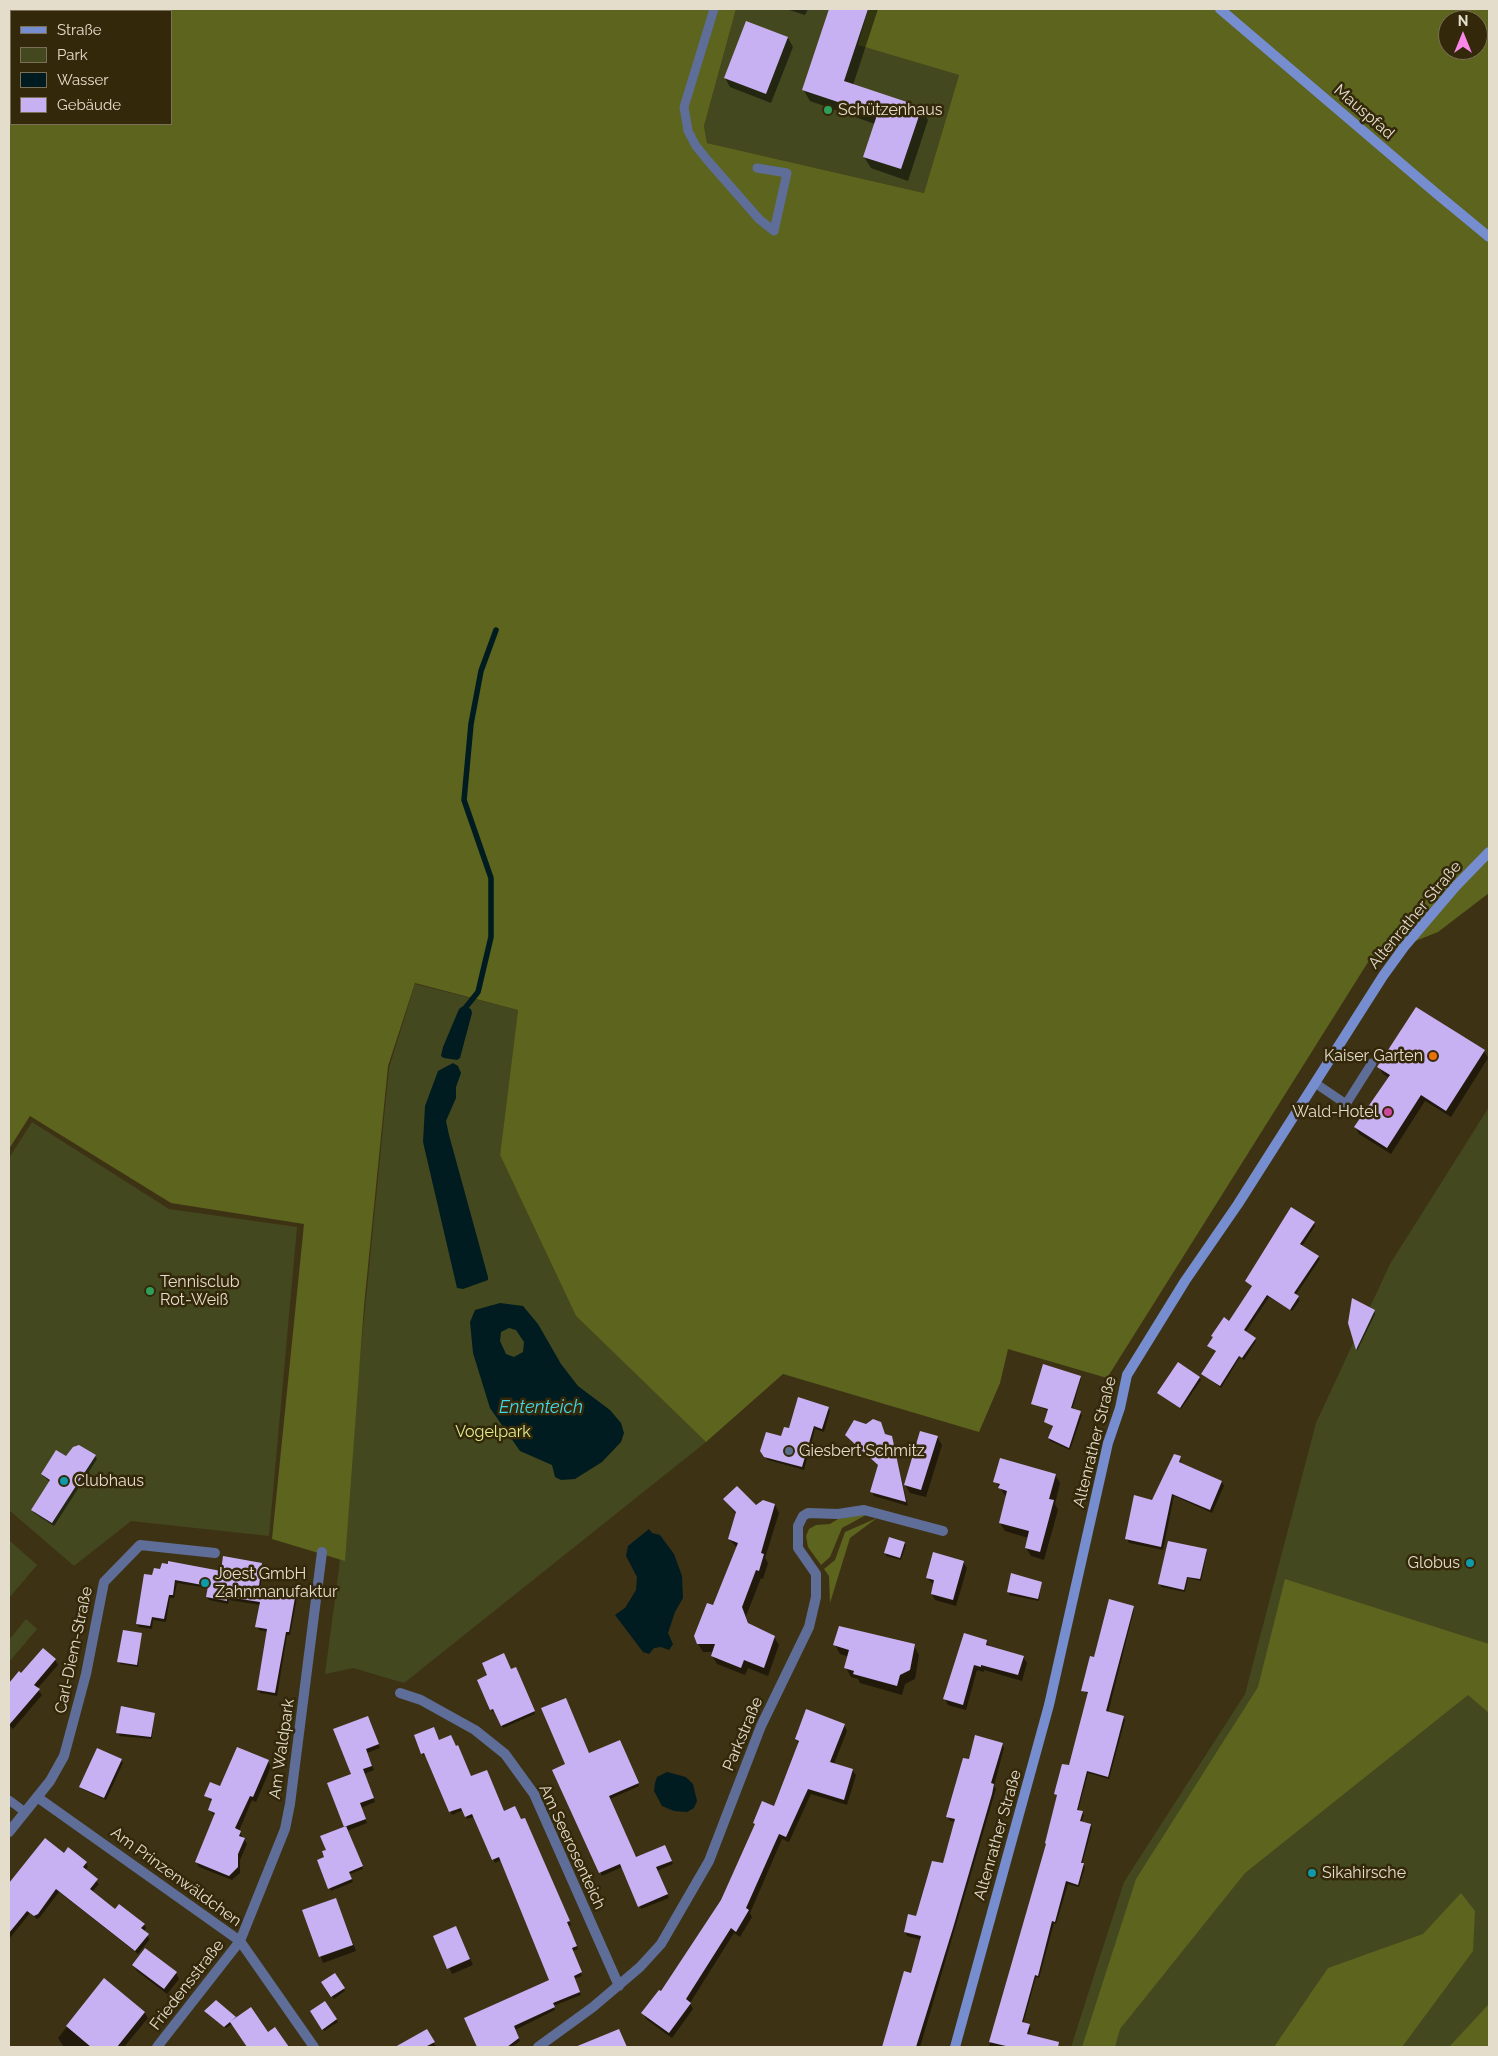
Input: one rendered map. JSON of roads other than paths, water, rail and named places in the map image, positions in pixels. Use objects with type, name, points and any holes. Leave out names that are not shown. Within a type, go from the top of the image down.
[{"type":"street","name":"Mauspfad","points":[[1220,9],[1489,237]]},
{"type":"street","name":"Altenrather Straße","points":[[955,2047],[1049,1705],[1108,1443],[1120,1408],[1126,1375],[1383,976],[1404,947],[1456,886],[1489,852]]},
{"type":"street","name":"Parkstraße","points":[[538,2047],[640,1968],[660,1944],[709,1861],[761,1726],[809,1627],[816,1597],[816,1574],[798,1548],[798,1526],[803,1516],[808,1512],[838,1514],[864,1510],[943,1531]]},
{"type":"street","name":"Carl-Diem-Straße","points":[[9,1832],[50,1781],[64,1756],[86,1674],[104,1582],[140,1545],[215,1553]]},
{"type":"street","name":"Am Waldpark","points":[[240,1942],[285,1829],[290,1804],[322,1552]]},
{"type":"street","name":"Am Seerosenteich","points":[[400,1693],[421,1700],[475,1730],[504,1754],[534,1794],[618,1986]]},
{"type":"street","name":"Am Prinzenwäldchen","points":[[38,1796],[240,1942],[314,2047]]},
{"type":"street","name":"Friedensstraße","points":[[157,2047],[240,1942]]},
{"type":"lane","points":[[714,9],[684,107],[688,131],[705,156],[758,218],[774,231],[787,173],[757,168]]},
{"type":"lane","points":[[1315,1083],[1346,1104],[1372,1063]]},
{"type":"lane","points":[[9,1800],[25,1812]]},
{"type":"water","points":[[463,1006],[471,1009],[472,1013],[460,1058],[457,1060],[444,1058],[441,1056],[443,1047],[459,1009]]},
{"type":"water","points":[[453,1063],[458,1066],[461,1073],[456,1087],[456,1098],[446,1121],[488,1277],[488,1280],[463,1289],[457,1288],[423,1142],[425,1106],[438,1071]]},
{"type":"water","name":"Ententeich","points":[[500,1303],[523,1306],[538,1324],[561,1364],[578,1386],[610,1410],[621,1423],[624,1433],[621,1442],[602,1462],[575,1479],[561,1480],[555,1477],[552,1465],[520,1451],[490,1408],[473,1353],[470,1322],[475,1310]],"holes":[[[509,1328],[516,1330],[524,1342],[523,1352],[514,1357],[506,1354],[500,1341],[501,1332]]]},
{"type":"water","points":[[649,1529],[652,1533],[660,1535],[674,1554],[682,1576],[683,1598],[675,1612],[668,1633],[673,1644],[669,1650],[661,1647],[654,1648],[649,1654],[643,1652],[615,1615],[625,1608],[636,1590],[637,1577],[626,1556],[628,1546]]},
{"type":"water","points":[[667,1772],[686,1777],[693,1784],[697,1801],[694,1808],[687,1812],[674,1811],[662,1806],[654,1791],[655,1783],[657,1777]]},
{"type":"waterway","points":[[466,1007],[478,992],[491,937],[491,878],[464,800],[471,724],[481,671],[496,630]]},
{"type":"place","name":"Schützenhaus","points":[[828,110]]},
{"type":"place","name":"Kaiser Garten","points":[[1433,1056]]},
{"type":"place","name":"Wald-Hotel","points":[[1388,1112]]},
{"type":"place","name":"Tennisclub Rot-Weiß","points":[[150,1291]]},
{"type":"place","name":"Giesbert Schmitz","points":[[789,1451]]},
{"type":"place","name":"Clubhaus","points":[[64,1481]]},
{"type":"place","name":"Globus","points":[[1470,1563]]},
{"type":"place","name":"Joest GmbH Zahnmanufaktur","points":[[205,1583]]},
{"type":"place","name":"Sikahirsche","points":[[1312,1873]]},
{"type":"park label","name":"Vogelpark","points":[[493,1432]]}]
